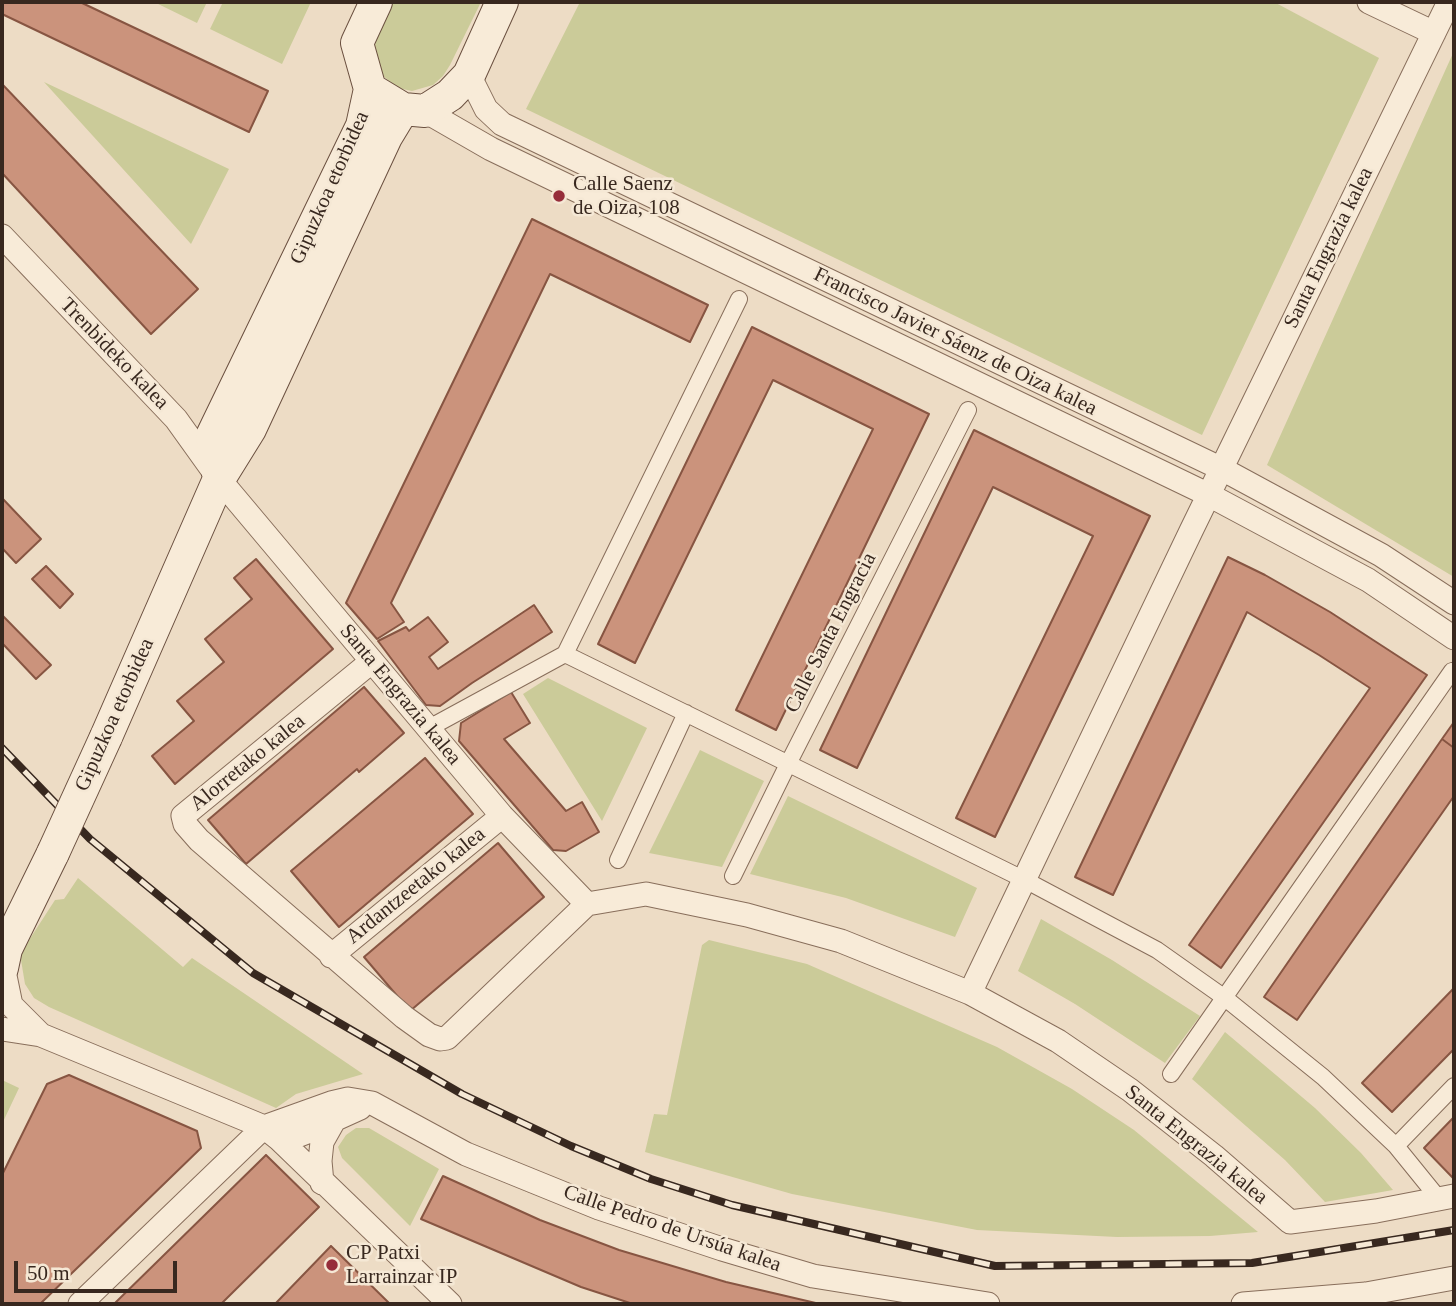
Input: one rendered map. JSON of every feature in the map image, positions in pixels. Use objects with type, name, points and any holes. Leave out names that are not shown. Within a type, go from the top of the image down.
[{"type":"main road","points":[[376,2],[357,43],[370,89],[414,110],[450,95],[469,75],[502,2]]},
{"type":"main road","name":"Gipuzkoa etorbidea","points":[[219,479],[212,436],[362,126],[370,89]]},
{"type":"main road","name":"Gipuzkoa etorbidea","points":[[3,959],[106,737],[219,479],[250,429],[386,137],[414,110]]},
{"type":"street","points":[[1369,2],[1434,33]]},
{"type":"street","name":"Santa Engrazia kalea","points":[[1209,495],[1449,2]]},
{"type":"street","name":"Francisco Javier Sáenz de Oiza kalea","points":[[469,75],[486,109],[502,124],[1222,469],[1381,555],[1454,603]]},
{"type":"street","name":"Francisco Javier Sáenz de Oiza kalea","points":[[414,110],[1209,495],[1368,580],[1454,638]]},
{"type":"street","name":"Trenbideko kalea","points":[[2,236],[176,419],[219,479]]},
{"type":"street","points":[[429,729],[565,654],[739,299]]},
{"type":"street","name":"Calle Santa Engracia","points":[[733,876],[968,410]]},
{"type":"street","name":"Santa Engrazia kalea","points":[[219,479],[502,816],[587,904],[646,894],[747,915],[841,942],[970,993],[1058,1041],[1130,1090],[1214,1156],[1290,1222],[1376,1212],[1447,1197]]},
{"type":"street","points":[[970,993],[1209,495]]},
{"type":"street","name":"Santa Engrazia kalea","points":[[565,654],[1025,880],[1157,950],[1224,998],[1323,1077],[1447,1197]]},
{"type":"street","name":"Alorretako kalea","points":[[266,898],[199,840],[185,824],[183,816],[372,662]]},
{"type":"street","points":[[1171,1074],[1452,671]]},
{"type":"street","points":[[618,860],[686,713]]},
{"type":"street","name":"Ardantzeetako kalea","points":[[331,956],[502,816]]},
{"type":"street","name":"Ardantzeetako kalea","points":[[266,898],[331,956],[429,1035],[440,1039],[447,1038],[587,904]]},
{"type":"street","points":[[3,959],[11,1005],[41,1035]]},
{"type":"street","points":[[2,1029],[41,1035],[289,1139],[372,1103]]},
{"type":"street","points":[[1396,1146],[1454,1086]]},
{"type":"street","name":"Calle Pedro de Ursúa kalea","points":[[271,1133],[331,1103],[348,1099],[372,1103],[466,1154],[599,1208],[722,1249],[813,1276],[916,1298],[988,1304]]},
{"type":"street","points":[[322,1183],[322,1142],[336,1117]]},
{"type":"street","points":[[271,1133],[450,1304]]},
{"type":"street","points":[[80,1304],[271,1133]]},
{"type":"street","points":[[1243,1304],[1371,1299],[1454,1278]]},
{"type":"green space","points":[[154,2],[207,2],[197,23]]},
{"type":"green space","points":[[223,2],[311,2],[282,64],[210,29]]},
{"type":"green space","points":[[392,2],[481,2],[450,65],[433,85],[412,91],[398,88],[378,72],[374,50],[379,26]]},
{"type":"green space","points":[[580,2],[1274,2],[1379,58],[1202,435],[526,109]]},
{"type":"green space","points":[[1454,51],[1454,577],[1267,465]]},
{"type":"green space","points":[[44,82],[229,169],[191,244]]},
{"type":"green space","points":[[548,678],[647,728],[602,821],[523,694]]},
{"type":"green space","points":[[700,750],[764,781],[722,867],[649,853]]},
{"type":"green space","points":[[788,796],[977,888],[955,937],[846,898],[750,874]]},
{"type":"green space","points":[[78,878],[183,967],[192,958],[363,1074],[296,1094],[276,1108],[34,998],[25,984],[20,954],[55,900],[64,899]]},
{"type":"green space","points":[[1041,919],[1200,1016],[1165,1063],[1075,1004],[1018,971]]},
{"type":"green space","points":[[709,940],[807,964],[997,1047],[1072,1089],[1134,1130],[1258,1232],[1210,1236],[1117,1237],[977,1230],[792,1194],[645,1152],[654,1114],[667,1115],[702,945]]},
{"type":"green space","points":[[1225,1032],[1315,1108],[1361,1153],[1393,1190],[1325,1202],[1285,1160],[1192,1079]]},
{"type":"green space","points":[[2,1080],[19,1088],[2,1124]]},
{"type":"green space","points":[[356,1128],[369,1128],[439,1169],[410,1226],[342,1158],[338,1147],[346,1135]]},
{"type":"building","points":[[2,2],[80,2],[268,91],[249,132],[2,14]]},
{"type":"building","points":[[2,84],[198,289],[151,334],[2,173]]},
{"type":"building","points":[[532,219],[708,305],[690,342],[550,274],[391,603],[404,622],[377,639],[346,603]]},
{"type":"building","points":[[752,327],[929,414],[776,730],[736,710],[873,429],[773,380],[635,663],[598,644]]},
{"type":"building","points":[[974,430],[1150,516],[995,837],[956,818],[1093,536],[993,487],[857,768],[820,750]]},
{"type":"building","points":[[2,498],[41,539],[16,563],[2,548]]},
{"type":"building","points":[[1228,557],[1330,612],[1427,675],[1221,968],[1189,945],[1370,688],[1319,655],[1247,612],[1113,895],[1075,877]]},
{"type":"building","points":[[256,559],[333,649],[175,784],[152,756],[194,721],[177,701],[224,662],[205,639],[252,599],[234,578]]},
{"type":"building","points":[[46,566],[73,594],[60,608],[32,579]]},
{"type":"building","points":[[534,605],[552,632],[440,706],[426,705],[378,641],[406,627],[409,631],[428,617],[448,642],[429,657],[438,669]]},
{"type":"building","points":[[2,615],[51,665],[36,679],[2,643]]},
{"type":"building","points":[[364,687],[404,733],[359,772],[357,769],[246,864],[208,820]]},
{"type":"building","points":[[511,692],[530,723],[504,739],[566,811],[582,802],[599,832],[566,851],[553,850],[459,741],[461,723]]},
{"type":"building","points":[[1454,722],[1454,748],[1442,739]]},
{"type":"building","points":[[1442,739],[1454,748],[1454,796],[1297,1020],[1264,997]]},
{"type":"building","points":[[425,758],[473,814],[339,927],[291,871]]},
{"type":"building","points":[[498,843],[544,897],[410,1011],[364,957]]},
{"type":"building","points":[[1454,988],[1454,1049],[1392,1112],[1362,1083]]},
{"type":"building","points":[[69,1075],[197,1131],[201,1148],[40,1304],[2,1304],[2,1175],[47,1084]]},
{"type":"building","points":[[1454,1117],[1454,1177],[1453,1178],[1424,1148]]},
{"type":"building","points":[[266,1155],[319,1207],[221,1304],[114,1304]]},
{"type":"building","points":[[443,1176],[540,1220],[619,1250],[726,1282],[820,1304],[633,1304],[581,1287],[421,1219]]},
{"type":"building","points":[[331,1246],[390,1304],[275,1304]]},
{"type":"railway","points":[[2,748],[90,839],[253,973],[462,1094],[571,1146],[651,1179],[732,1205],[995,1266],[1252,1263],[1454,1230]]},
{"type":"place","name":"Calle Saenz de Oiza, 108","points":[[559,196]]},
{"type":"place","name":"CP Patxi Larrainzar IP","points":[[332,1265]]}]
